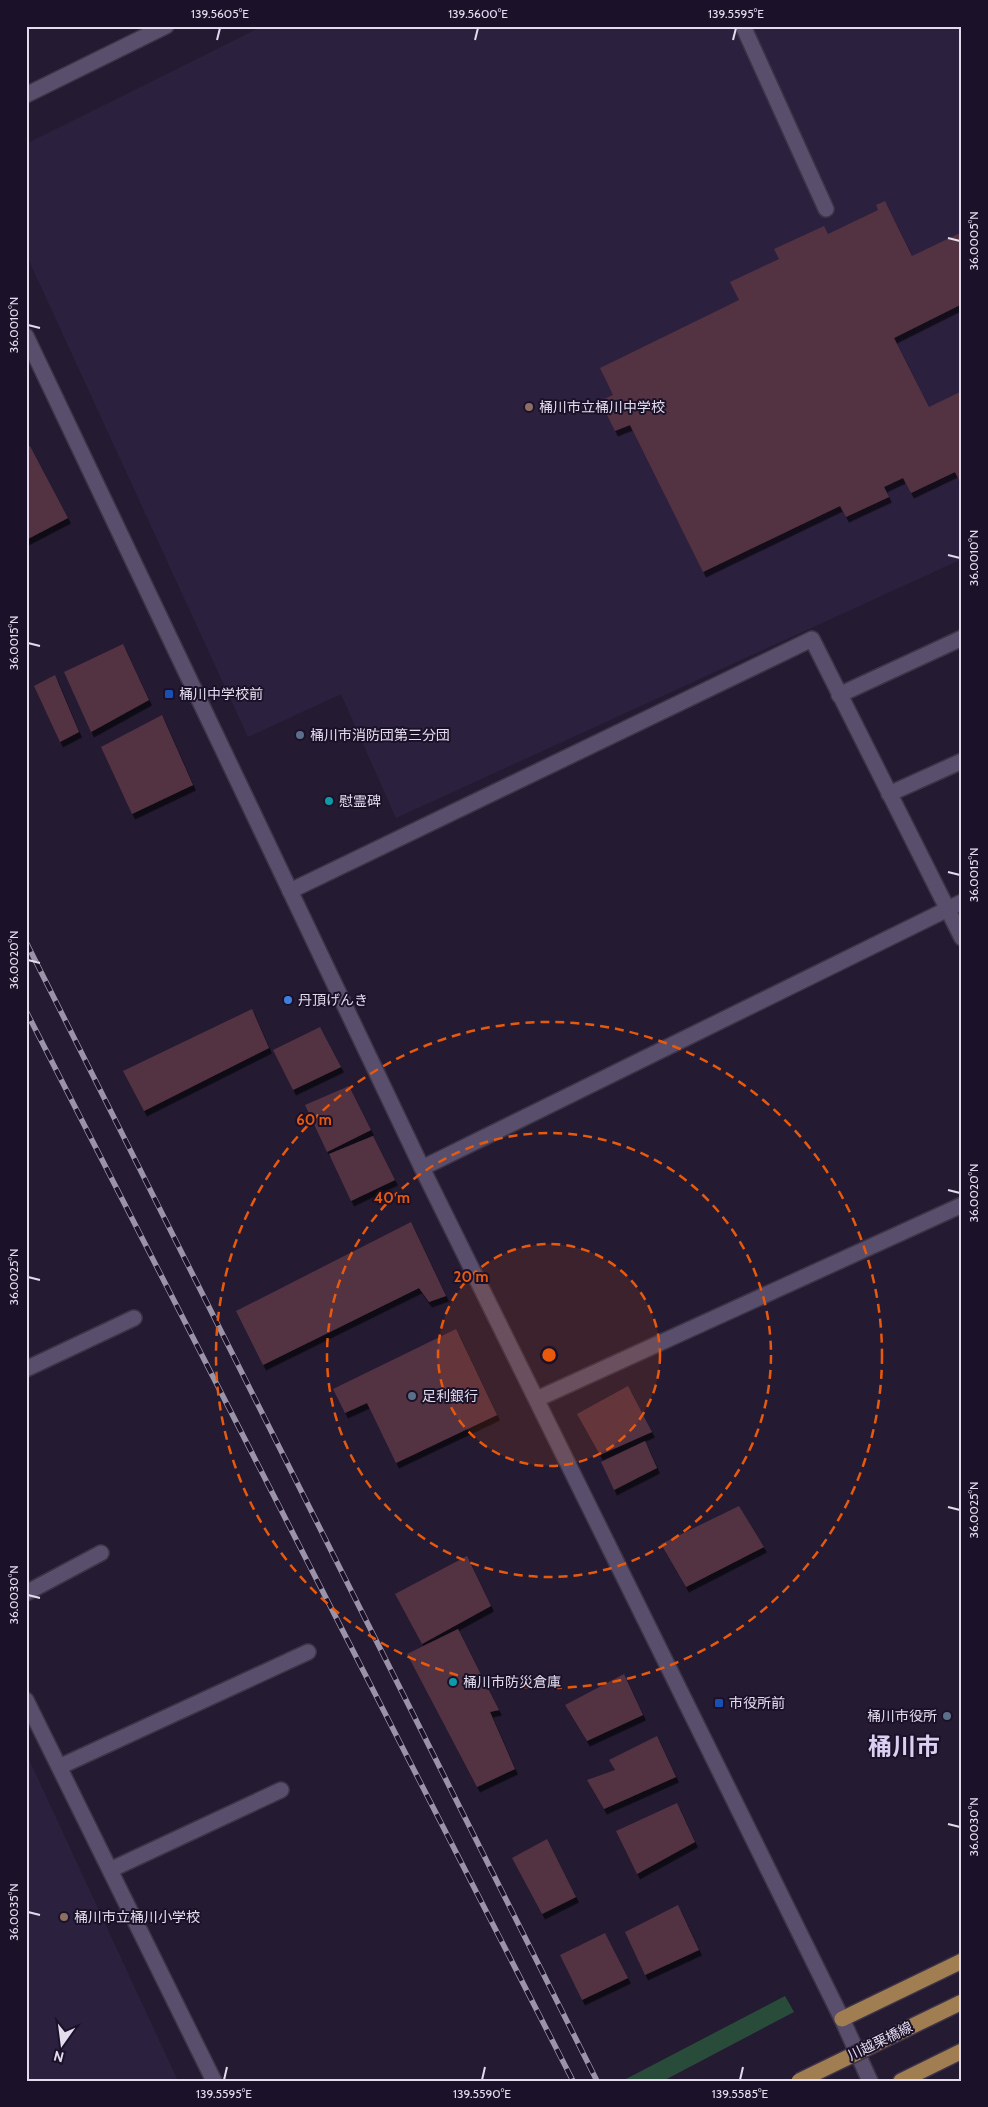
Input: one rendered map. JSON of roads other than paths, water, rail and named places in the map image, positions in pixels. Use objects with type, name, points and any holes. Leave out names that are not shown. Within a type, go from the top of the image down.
[{"type":"main road","points":[[842,2019],[962,1961]]},
{"type":"main road","name":"川越栗橋線","points":[[799,2081],[962,2002]]},
{"type":"main road","points":[[901,2081],[962,2051]]},
{"type":"street","points":[[26,95],[166,26]]},
{"type":"street","points":[[743,26],[826,209]]},
{"type":"street","points":[[26,336],[422,1168],[842,2019],[870,2081]]},
{"type":"street","points":[[840,695],[962,638]]},
{"type":"street","points":[[290,891],[812,639],[962,938]]},
{"type":"street","points":[[890,794],[962,761]]},
{"type":"street","points":[[422,1168],[962,902]]},
{"type":"street","points":[[537,1399],[962,1205]]},
{"type":"street","points":[[26,1369],[134,1318]]},
{"type":"street","points":[[26,1593],[101,1553]]},
{"type":"street","points":[[58,1767],[308,1652]]},
{"type":"street","points":[[26,1700],[214,2081]]},
{"type":"street","points":[[110,1870],[281,1790]]},
{"type":"railway","points":[[26,942],[597,2081]]},
{"type":"railway","points":[[26,1011],[573,2081]]},
{"type":"place","name":"桶川市立桶川中学校","points":[[529,407]]},
{"type":"place","name":"桶川中学校前","points":[[169,694]]},
{"type":"place","name":"桶川市消防団第三分団","points":[[300,735]]},
{"type":"place","name":"慰霊碑","points":[[329,801]]},
{"type":"place","name":"丹頂げんき","points":[[288,1000]]},
{"type":"place","name":"足利銀行","points":[[412,1396]]},
{"type":"place","name":"桶川市防災倉庫","points":[[453,1682]]},
{"type":"place","name":"市役所前","points":[[719,1703]]},
{"type":"place","name":"桶川市役所","points":[[947,1716]]},
{"type":"place","name":"桶川市立桶川小学校","points":[[64,1917]]},
{"type":"district","name":"桶川市","points":[[904,1746]]}]
